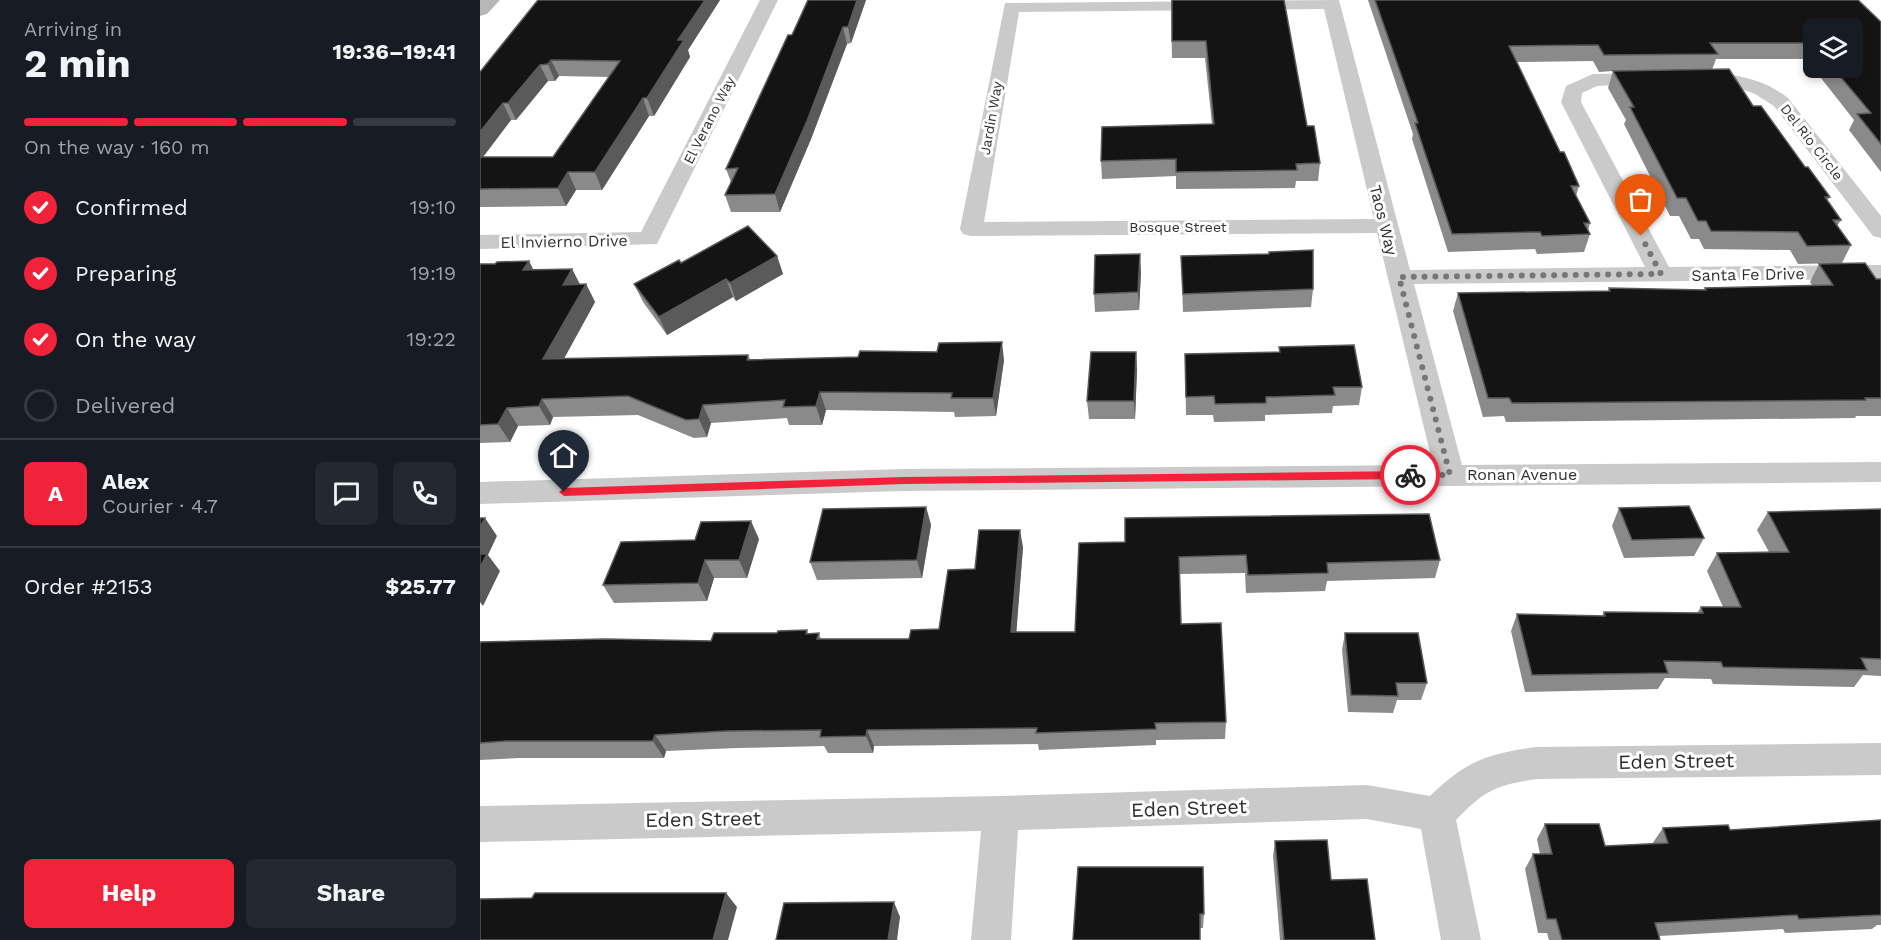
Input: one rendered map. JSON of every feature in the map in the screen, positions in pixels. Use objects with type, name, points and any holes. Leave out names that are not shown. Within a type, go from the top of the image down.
[{"type":"street","points":[[480,10],[489,0]]},
{"type":"street","name":"El Verano Way","points":[[649,239],[769,0]]},
{"type":"street","name":"Jardin Way","points":[[971,229],[1011,7],[1331,2]]},
{"type":"street","name":"Taos Way","points":[[1331,2],[1450,475]]},
{"type":"street","name":"Del Rio Circle","points":[[1661,274],[1571,102],[1573,90],[1593,80],[1724,78],[1759,87],[1781,102],[1881,231]]},
{"type":"street","name":"Bosque Street","points":[[971,229],[1386,226]]},
{"type":"street","name":"El Invierno Drive","points":[[480,242],[649,239]]},
{"type":"street","name":"Santa Fe Drive","points":[[1399,277],[1881,272]]},
{"type":"street","name":"Ronan Avenue","points":[[480,493],[904,480],[1881,471]]},
{"type":"street","name":"Eden Street","points":[[480,824],[1002,813],[1367,802],[1437,814],[1466,785],[1500,768],[1537,763],[1881,759]]},
{"type":"street","points":[[991,940],[1002,813]]},
{"type":"street","points":[[1437,814],[1461,940]]},
{"type":"building","points":[[538,0],[705,0],[678,40],[684,40],[647,98],[643,98],[595,172],[568,172],[558,188],[480,189],[480,157],[553,157],[620,61],[551,60],[548,64],[540,65],[508,103],[503,103],[480,132],[480,72]]},
{"type":"building","points":[[808,0],[857,0],[848,27],[843,27],[807,121],[775,194],[725,195],[738,168],[726,169],[788,35],[792,35]]},
{"type":"building","points":[[1172,0],[1284,0],[1307,126],[1314,126],[1320,163],[1296,164],[1297,170],[1176,172],[1176,159],[1101,161],[1102,127],[1214,124],[1206,41],[1172,41]]},
{"type":"building","points":[[1375,0],[1858,0],[1881,22],[1881,144],[1857,114],[1871,113],[1841,78],[1863,78],[1863,18],[1803,18],[1803,43],[1710,43],[1718,54],[1604,55],[1598,45],[1509,46],[1579,186],[1571,186],[1590,223],[1584,223],[1590,234],[1542,236],[1540,232],[1452,234],[1415,123],[1418,123]]},
{"type":"building","points":[[1729,69],[1753,106],[1761,106],[1830,197],[1825,197],[1841,220],[1833,220],[1851,245],[1807,246],[1798,232],[1711,231],[1706,221],[1698,221],[1686,198],[1677,198],[1630,107],[1634,107],[1613,71]]},
{"type":"building","points":[[748,226],[777,256],[730,283],[726,279],[659,317],[634,284],[679,260],[681,263]]},
{"type":"building","points":[[1313,250],[1313,289],[1183,294],[1181,256],[1269,254],[1269,252]]},
{"type":"building","points":[[1140,254],[1138,292],[1094,294],[1095,255]]},
{"type":"building","points":[[529,261],[523,270],[572,269],[563,285],[586,284],[543,359],[748,355],[747,360],[858,357],[860,351],[937,352],[939,343],[1002,342],[993,398],[951,398],[952,393],[820,392],[816,406],[783,407],[785,400],[703,405],[699,419],[686,420],[628,396],[542,399],[539,406],[507,408],[498,424],[480,425],[480,264]]},
{"type":"building","points":[[1865,263],[1876,279],[1881,279],[1881,398],[1865,398],[1866,400],[1512,403],[1509,398],[1488,398],[1458,293],[1610,291],[1609,288],[1706,290],[1705,288],[1833,285],[1819,264]]},
{"type":"building","points":[[1354,345],[1362,387],[1333,387],[1335,395],[1266,397],[1266,403],[1215,404],[1214,396],[1186,397],[1185,354],[1280,352],[1279,347]]},
{"type":"building","points":[[1091,352],[1136,352],[1134,401],[1087,401]]},
{"type":"building","points":[[1689,506],[1704,538],[1632,540],[1619,508]]},
{"type":"building","points":[[926,507],[917,560],[810,562],[823,509]]},
{"type":"building","points":[[1881,509],[1881,659],[1861,658],[1867,670],[1723,667],[1721,662],[1664,661],[1668,673],[1532,675],[1517,614],[1605,616],[1604,612],[1703,613],[1701,607],[1741,607],[1717,553],[1789,552],[1768,512]]},
{"type":"building","points":[[1429,514],[1440,560],[1327,563],[1328,573],[1248,575],[1246,555],[1179,557],[1181,624],[1221,623],[1226,722],[1155,723],[1156,729],[1036,733],[1037,728],[867,730],[866,736],[820,737],[821,730],[727,731],[655,735],[653,741],[480,743],[480,642],[605,639],[711,641],[714,633],[777,633],[778,631],[807,630],[806,634],[819,633],[817,639],[909,639],[911,630],[939,629],[948,570],[975,569],[979,530],[1020,530],[1011,632],[1075,632],[1079,543],[1125,542],[1125,518]]},
{"type":"building","points":[[751,521],[739,560],[705,560],[698,583],[603,585],[621,542],[695,540],[701,522]]},
{"type":"building","points":[[480,554],[487,554],[480,567]]},
{"type":"building","points":[[1345,633],[1418,633],[1427,683],[1396,683],[1398,696],[1351,695]]},
{"type":"building","points":[[1881,820],[1881,915],[1799,919],[1797,915],[1655,923],[1660,940],[1562,940],[1556,919],[1547,919],[1533,854],[1552,854],[1545,824],[1599,824],[1605,846],[1668,843],[1663,828],[1728,825],[1730,830]]},
{"type":"building","points":[[1327,840],[1331,880],[1367,879],[1375,940],[1284,940],[1275,841]]},
{"type":"building","points":[[1078,867],[1203,867],[1204,914],[1200,914],[1200,940],[1073,940]]},
{"type":"building","points":[[535,893],[726,893],[713,940],[480,940],[480,899],[532,898]]},
{"type":"building","points":[[894,902],[888,940],[776,940],[784,903]]},
{"type":"way so far","points":[[1410,475],[1450,475],[1399,277],[1661,274],[1641,236]]},
{"type":"route","points":[[564,492],[904,480],[1410,475]]}]
